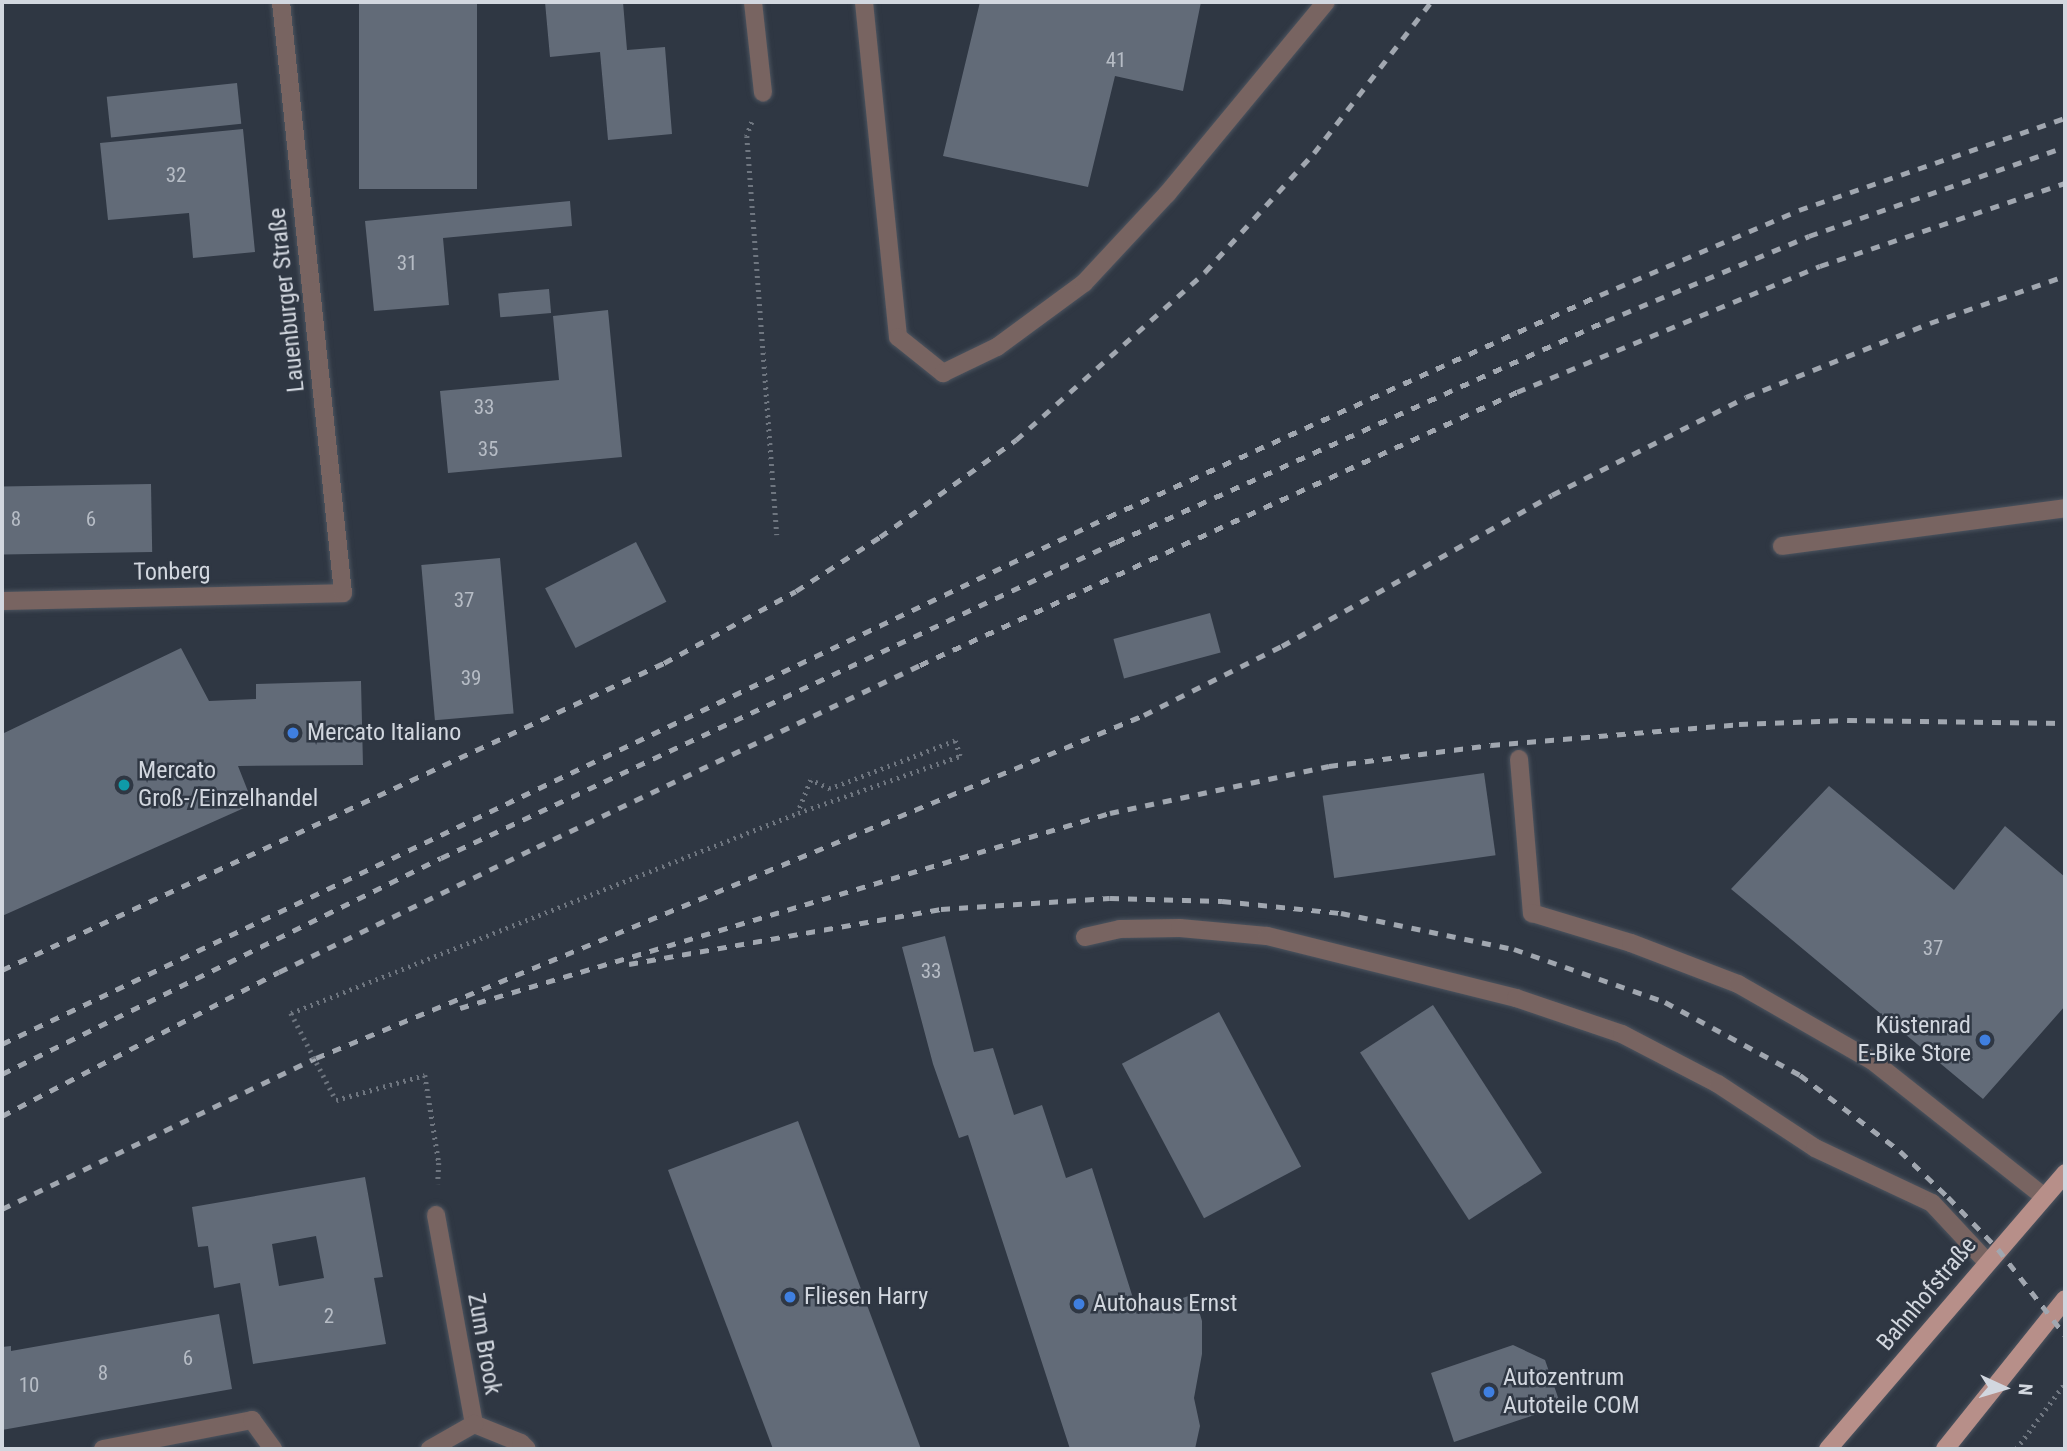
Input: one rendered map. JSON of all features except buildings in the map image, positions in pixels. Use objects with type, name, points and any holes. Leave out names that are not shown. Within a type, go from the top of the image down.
[{"type":"main road","name":"Bahnhofstraße","points":[[1828,1449],[2065,1173]]},
{"type":"main road","points":[[1945,1449],[2065,1299]]},
{"type":"street","name":"Lauenburger Straße","points":[[281,2],[343,593]]},
{"type":"street","points":[[753,2],[763,92]]},
{"type":"street","points":[[864,2],[898,337],[943,373],[997,347],[1084,283],[1167,194],[1326,2]]},
{"type":"street","points":[[1782,546],[2065,508]]},
{"type":"street","name":"Tonberg","points":[[2,601],[343,593]]},
{"type":"street","points":[[1520,759],[1532,913],[1631,943],[1738,984],[1874,1062],[2043,1196]]},
{"type":"street","points":[[1085,937],[1120,929],[1180,928],[1267,936],[1516,998],[1622,1034],[1718,1084],[1815,1148],[1932,1203],[1987,1262]]},
{"type":"street","name":"Zum Brook","points":[[436,1215],[474,1423],[527,1449]]},
{"type":"street","points":[[103,1449],[252,1420],[273,1449]]},
{"type":"street","points":[[430,1449],[474,1423]]},
{"type":"path","points":[[763,92],[747,136],[777,535]]},
{"type":"path","points":[[439,1163],[425,1075],[336,1101],[291,1013],[798,813],[960,756],[955,741],[830,789],[811,780],[798,813]]},
{"type":"path","points":[[2016,1449],[2065,1382]]},
{"type":"railway","points":[[2,970],[664,663],[796,591],[880,537],[1016,440],[1205,272],[1314,153],[1431,2]]},
{"type":"railway","points":[[2,1044],[1108,517],[1600,295],[1799,210],[2065,118]]},
{"type":"railway","points":[[2,1074],[441,858],[1116,542],[1606,321],[1809,236],[2065,147]]},
{"type":"railway","points":[[2,1116],[279,972],[537,847],[920,665],[1517,392],[1820,266],[2065,183]]},
{"type":"railway","points":[[2,1209],[316,1058],[1144,715],[1282,646],[1552,495],[1746,397],[1930,323],[2065,276]]},
{"type":"railway","points":[[460,1008],[1110,813],[1329,766],[1491,745],[1739,724],[1848,720],[2065,723]]},
{"type":"railway","points":[[629,964],[941,909],[1110,898],[1222,901],[1341,913],[1514,949],[1665,1002],[1800,1075],[1900,1151],[1948,1197],[1998,1249],[2065,1335]]},
{"type":"place","name":"Mercato Italiano","points":[[293,733]]},
{"type":"place","name":"Mercato Groß-/Einzelhandel","points":[[124,785]]},
{"type":"place","name":"Küstenrad E-Bike Store","points":[[1985,1040]]},
{"type":"place","name":"Fliesen Harry","points":[[790,1297]]},
{"type":"place","name":"Autohaus Ernst","points":[[1079,1304]]},
{"type":"place","name":"Autozentrum Autoteile COM","points":[[1489,1392]]}]
